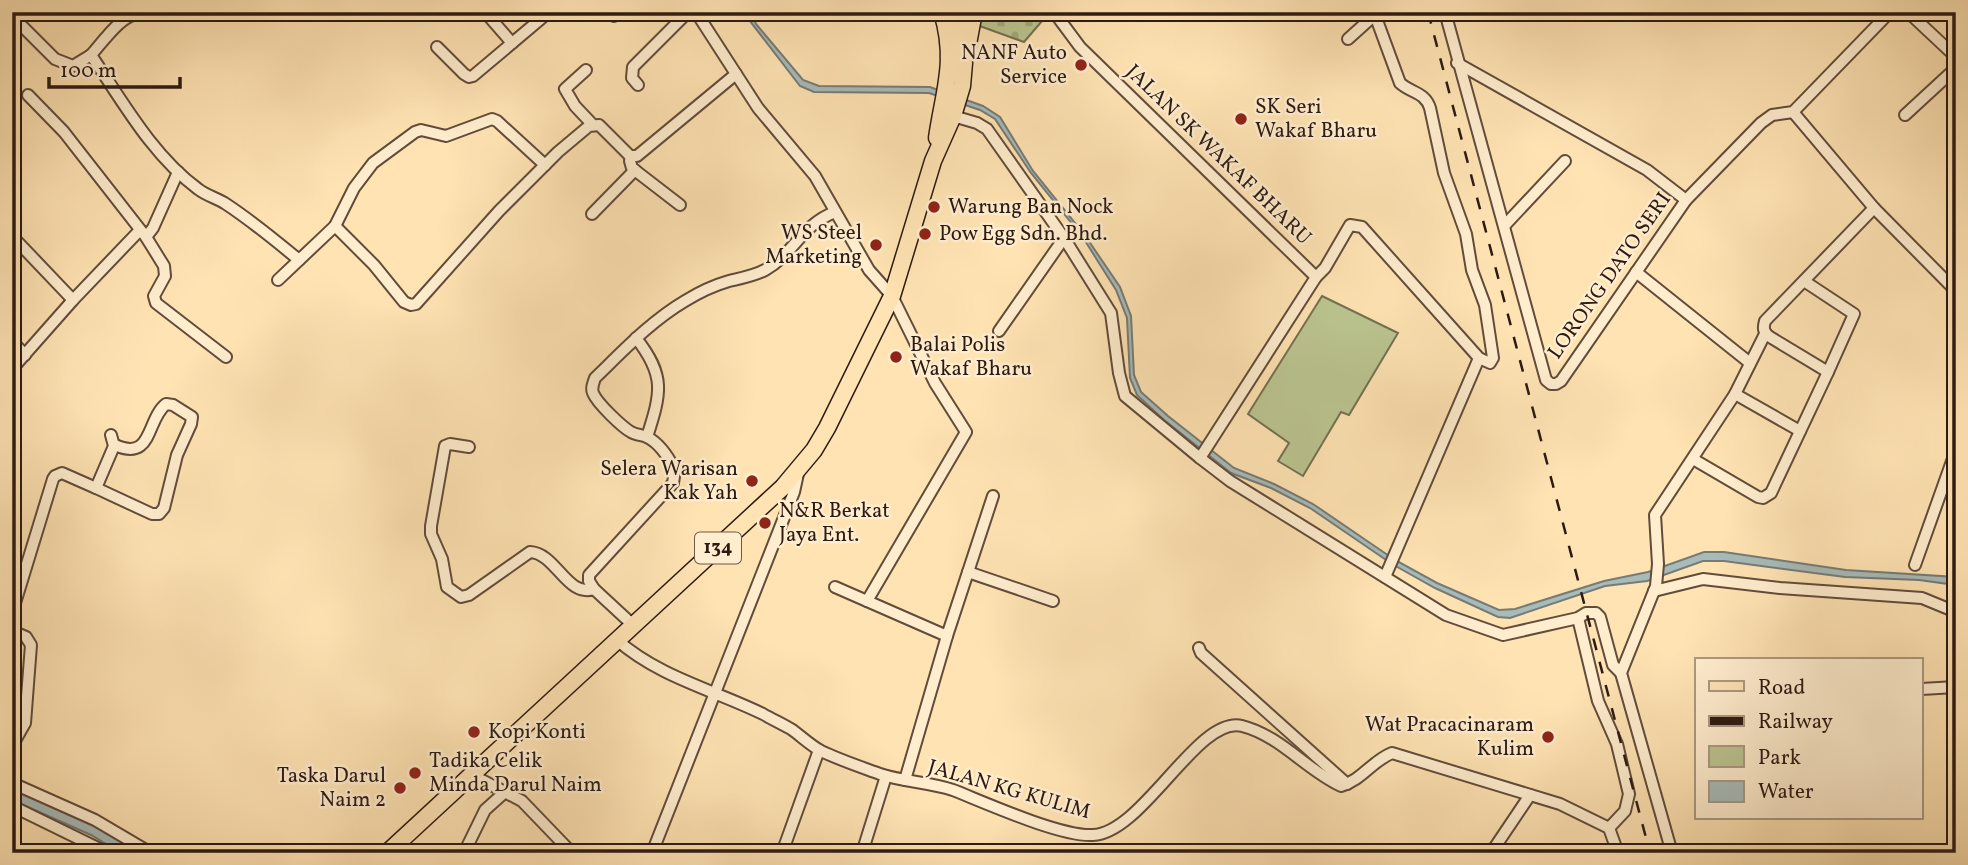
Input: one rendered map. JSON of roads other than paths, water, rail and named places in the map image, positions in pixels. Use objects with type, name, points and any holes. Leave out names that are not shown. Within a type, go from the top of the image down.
[{"type":"main road","points":[[933,161],[949,74],[949,34],[942,12]]},
{"type":"main road","points":[[949,34],[960,12]]},
{"type":"main road","points":[[933,161],[953,116],[962,86],[964,63],[960,12]]},
{"type":"main road","name":"134","points":[[387,853],[634,626],[799,469],[827,428],[892,296],[933,161]]},
{"type":"street","points":[[485,12],[512,43]]},
{"type":"street","points":[[437,47],[469,77],[473,76],[549,12]]},
{"type":"street","points":[[638,85],[631,74],[633,67],[688,12]]},
{"type":"street","points":[[696,12],[758,108],[815,176],[869,270],[892,296],[935,383],[966,432],[867,601]]},
{"type":"street","name":"JALAN SK WAKAF BHARU","points":[[1054,12],[1080,47],[1316,277],[1325,268],[1350,225],[1362,227],[1479,358]]},
{"type":"street","name":"LORONG DATO SERI","points":[[1445,12],[1546,380],[1550,384],[1561,381],[1686,200],[1761,123],[1772,115],[1793,111],[1890,12]]},
{"type":"street","points":[[1908,12],[1956,57]]},
{"type":"street","points":[[12,16],[55,59],[73,66],[91,55],[124,19],[133,13],[139,14]]},
{"type":"street","points":[[1348,39],[1376,14],[1400,83],[1406,89],[1427,99],[1444,173],[1466,234],[1472,270],[1485,305],[1493,358],[1490,363],[1479,358],[1385,577]]},
{"type":"street","points":[[91,55],[152,144],[178,172],[199,191],[217,198],[240,213],[299,260]]},
{"type":"street","points":[[1457,63],[1647,170],[1686,200]]},
{"type":"street","points":[[1905,115],[1956,68]]},
{"type":"street","points":[[586,70],[565,89],[575,106],[592,124],[599,125],[631,156]]},
{"type":"street","points":[[631,156],[640,155],[736,74]]},
{"type":"street","points":[[28,95],[64,132],[143,234],[166,272],[154,296],[156,303],[226,357]]},
{"type":"street","points":[[1793,111],[1874,208],[1955,288]]},
{"type":"street","points":[[953,116],[977,123],[986,129],[1064,238],[1111,313],[1125,396],[1230,481],[1446,615],[1503,635],[1578,618],[1586,612],[1596,613],[1600,617],[1613,665],[1621,673],[1672,853]]},
{"type":"street","points":[[278,280],[335,226],[362,175],[373,163],[404,137],[415,132],[446,136],[492,120],[497,121],[545,165]]},
{"type":"street","points":[[335,226],[374,265],[404,302],[416,304],[499,211],[545,165],[592,124]]},
{"type":"street","points":[[631,156],[629,162],[635,170],[680,205]]},
{"type":"street","points":[[1505,225],[1565,161]]},
{"type":"street","points":[[592,214],[635,170]]},
{"type":"street","points":[[12,369],[73,300],[143,234],[153,228],[178,172]]},
{"type":"street","points":[[1828,372],[1765,334],[1763,327],[1765,321],[1874,208]]},
{"type":"street","points":[[634,626],[594,589],[589,575],[676,477],[672,464],[661,449],[647,437],[624,428],[596,398],[592,391],[596,378],[636,338],[685,301],[726,282],[766,269],[783,257],[808,227],[835,212]]},
{"type":"street","points":[[12,236],[73,300]]},
{"type":"street","points":[[999,331],[1064,238]]},
{"type":"street","points":[[1636,272],[1750,363]]},
{"type":"street","points":[[1202,456],[1316,277]]},
{"type":"street","points":[[1693,459],[1763,498],[1771,493],[1854,314],[1804,281]]},
{"type":"street","points":[[1621,673],[1655,589],[1658,564],[1655,515],[1735,394],[1765,334]]},
{"type":"street","points":[[636,338],[651,357],[658,373],[658,392],[647,437]]},
{"type":"street","points":[[12,341],[25,355]]},
{"type":"street","points":[[1735,394],[1800,431]]},
{"type":"street","points":[[12,613],[55,476],[62,473],[152,514],[159,514],[164,508],[177,455],[192,417],[173,405],[166,404],[143,445],[124,449],[113,440],[96,488]]},
{"type":"street","points":[[469,447],[450,444],[445,446],[433,515],[431,534],[442,559],[447,587],[461,597],[469,594],[530,552],[543,556],[578,589],[594,589]]},
{"type":"street","points":[[1915,565],[1956,450]]},
{"type":"street","points":[[652,853],[794,492],[799,469]]},
{"type":"street","points":[[905,780],[947,636],[993,496]]},
{"type":"street","points":[[968,572],[1054,601]]},
{"type":"street","points":[[1655,589],[1703,579],[1780,588],[1922,598],[1956,612]]},
{"type":"street","points":[[835,587],[947,636]]},
{"type":"street","points":[[1578,618],[1598,701],[1617,744],[1629,794],[1625,811],[1609,828]]},
{"type":"street","points":[[12,631],[26,637],[31,645],[25,723],[12,746]]},
{"type":"street","name":"JALAN KG KULIM","points":[[617,640],[645,662],[790,728],[819,750],[887,776],[947,788],[1064,831],[1096,835],[1120,824],[1204,741],[1223,727],[1238,725],[1254,730],[1275,740],[1329,781],[1341,786],[1347,784]]},
{"type":"street","points":[[1199,648],[1201,653],[1347,784],[1363,775],[1381,758],[1392,753],[1560,804],[1609,828],[1618,852]]},
{"type":"street","points":[[1923,689],[1956,687]]},
{"type":"street","points":[[1254,730],[1268,713]]},
{"type":"street","points":[[782,853],[819,750]]},
{"type":"street","points":[[472,775],[522,802],[572,853]]},
{"type":"street","points":[[862,853],[887,776]]},
{"type":"street","points":[[12,783],[95,820],[151,853]]},
{"type":"street","points":[[464,853],[485,810],[505,792]]},
{"type":"street","points":[[1491,853],[1530,795]]},
{"type":"street","points":[[12,806],[108,853]]},
{"type":"street","points":[[553,853],[560,842]]},
{"type":"water","points":[[743,12],[752,12],[756,24],[803,80],[819,86],[930,87],[983,106],[1000,117],[1033,171],[1084,234],[1120,287],[1131,316],[1134,375],[1141,392],[1234,468],[1313,504],[1395,560],[1437,583],[1499,610],[1515,609],[1604,581],[1648,572],[1704,552],[1724,552],[1846,570],[1956,577],[1956,585],[1919,580],[1845,577],[1724,561],[1703,561],[1647,581],[1605,586],[1510,618],[1498,617],[1435,588],[1392,564],[1310,508],[1271,488],[1231,473],[1137,395],[1130,378],[1127,318],[1116,290],[1082,236],[1031,173],[995,119],[980,110],[929,93],[814,92],[800,86]]},
{"type":"water","points":[[12,789],[97,827],[139,853],[121,853],[91,835],[12,800]]},
{"type":"railway","points":[[1428,12],[1650,853]]},
{"type":"place","name":"NANF Auto Service","points":[[1081,65]]},
{"type":"place","name":"SK Seri Wakaf Bharu","points":[[1241,119]]},
{"type":"place","name":"Warung Ban Nock","points":[[934,207]]},
{"type":"place","name":"Pow Egg Sdn. Bhd.","points":[[925,234]]},
{"type":"place","name":"WS Steel Marketing","points":[[876,245]]},
{"type":"place","name":"Balai Polis Wakaf Bharu","points":[[896,357]]},
{"type":"place","name":"Selera Warisan Kak Yah","points":[[752,481]]},
{"type":"place","name":"N&R Berkat Jaya Ent.","points":[[765,523]]},
{"type":"place","name":"Kopi Konti","points":[[474,732]]},
{"type":"place","name":"Wat Pracacinaram Kulim","points":[[1548,737]]},
{"type":"place","name":"Tadika Celik Minda Darul Naim","points":[[415,773]]},
{"type":"place","name":"Taska Darul Naim 2","points":[[400,788]]}]
